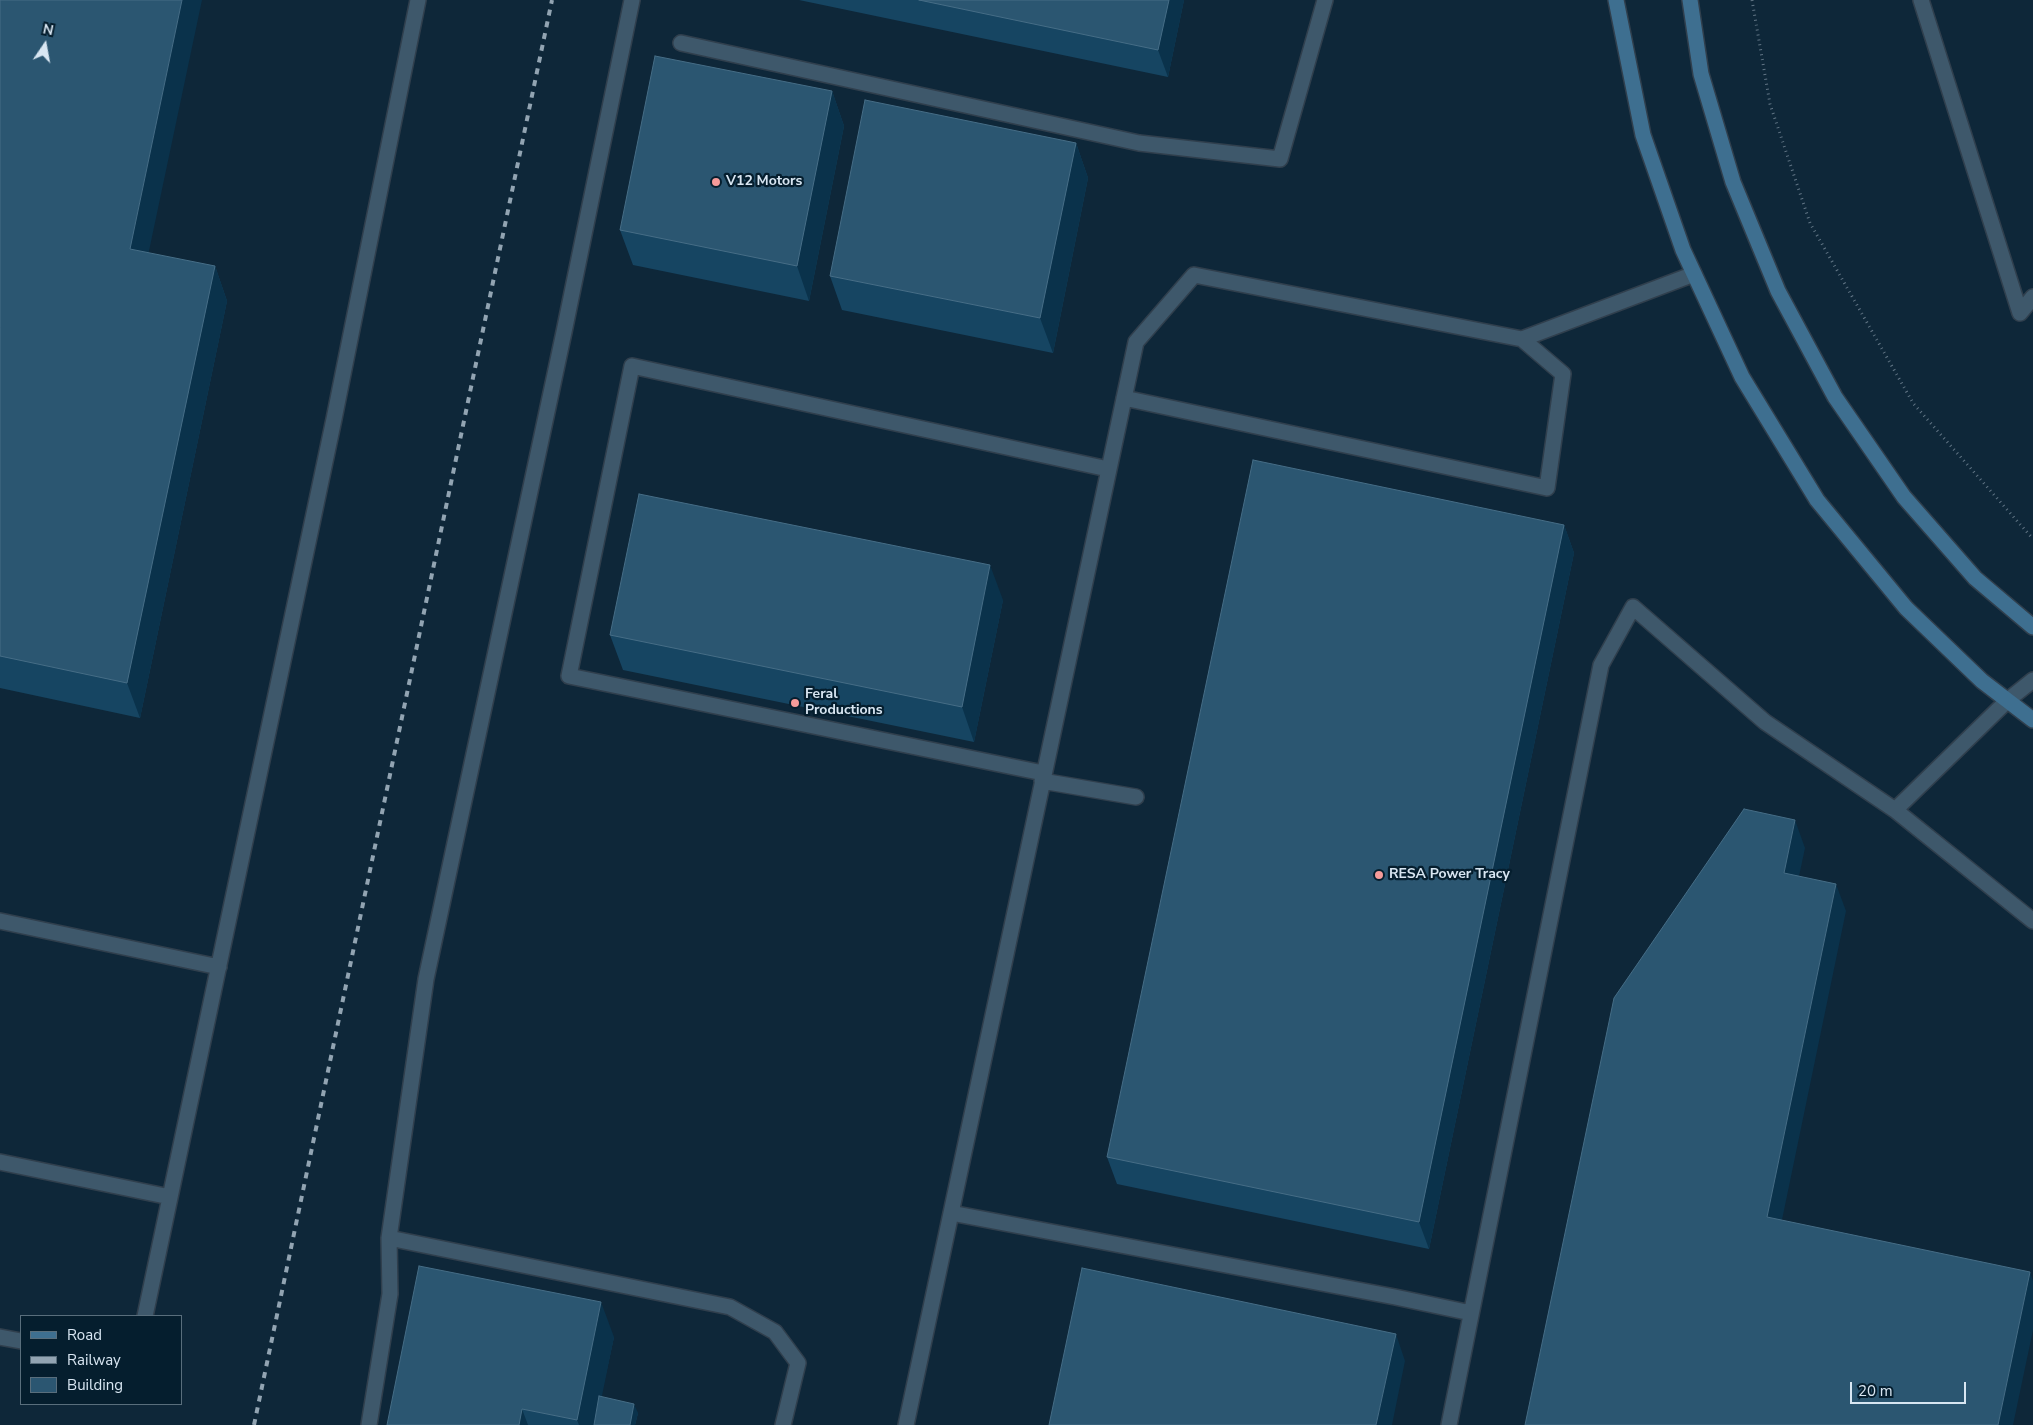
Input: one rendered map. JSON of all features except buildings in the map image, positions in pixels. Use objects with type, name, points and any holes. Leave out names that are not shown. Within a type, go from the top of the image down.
[{"type":"main road","points":[[1616,0],[1643,135],[1683,250],[1742,377],[1817,500],[1906,608],[1982,681],[2033,720]]},
{"type":"main road","points":[[1690,0],[1701,74],[1733,182],[1778,291],[1835,397],[1904,497],[1975,578],[2033,627]]},
{"type":"lane","points":[[144,1315],[332,429],[418,0]]},
{"type":"lane","points":[[369,1425],[390,1294],[390,1238],[426,979],[562,342],[632,0]]},
{"type":"lane","points":[[681,43],[1139,143],[1280,159],[1325,0]]},
{"type":"lane","points":[[1921,0],[2020,314],[2033,297]]},
{"type":"lane","points":[[1522,339],[1694,274]]},
{"type":"lane","points":[[906,1425],[1108,469],[1136,342],[1194,275],[1522,339],[1563,374],[1547,488],[1124,398]]},
{"type":"lane","points":[[1108,469],[632,366],[569,676],[1136,797]]},
{"type":"lane","points":[[1449,1425],[1601,665],[1633,607],[1765,722],[1895,810],[2033,921]]},
{"type":"lane","points":[[1895,810],[2008,700],[2033,680]]},
{"type":"lane","points":[[0,921],[219,966]]},
{"type":"lane","points":[[0,1162],[170,1197]]},
{"type":"lane","points":[[951,1213],[1395,1296],[1471,1313]]},
{"type":"lane","points":[[390,1238],[730,1307],[775,1332],[798,1363],[783,1425]]},
{"type":"lane","points":[[0,1337],[20,1341]]},
{"type":"path","points":[[1752,0],[1770,104],[1810,223],[1913,403],[2033,539]]},
{"type":"railway","points":[[254,1425],[552,0]]},
{"type":"place","name":"V12 Motors","points":[[716,182]]},
{"type":"place","name":"Feral Productions","points":[[795,703]]},
{"type":"place","name":"RESA Power Tracy","points":[[1379,875]]}]
